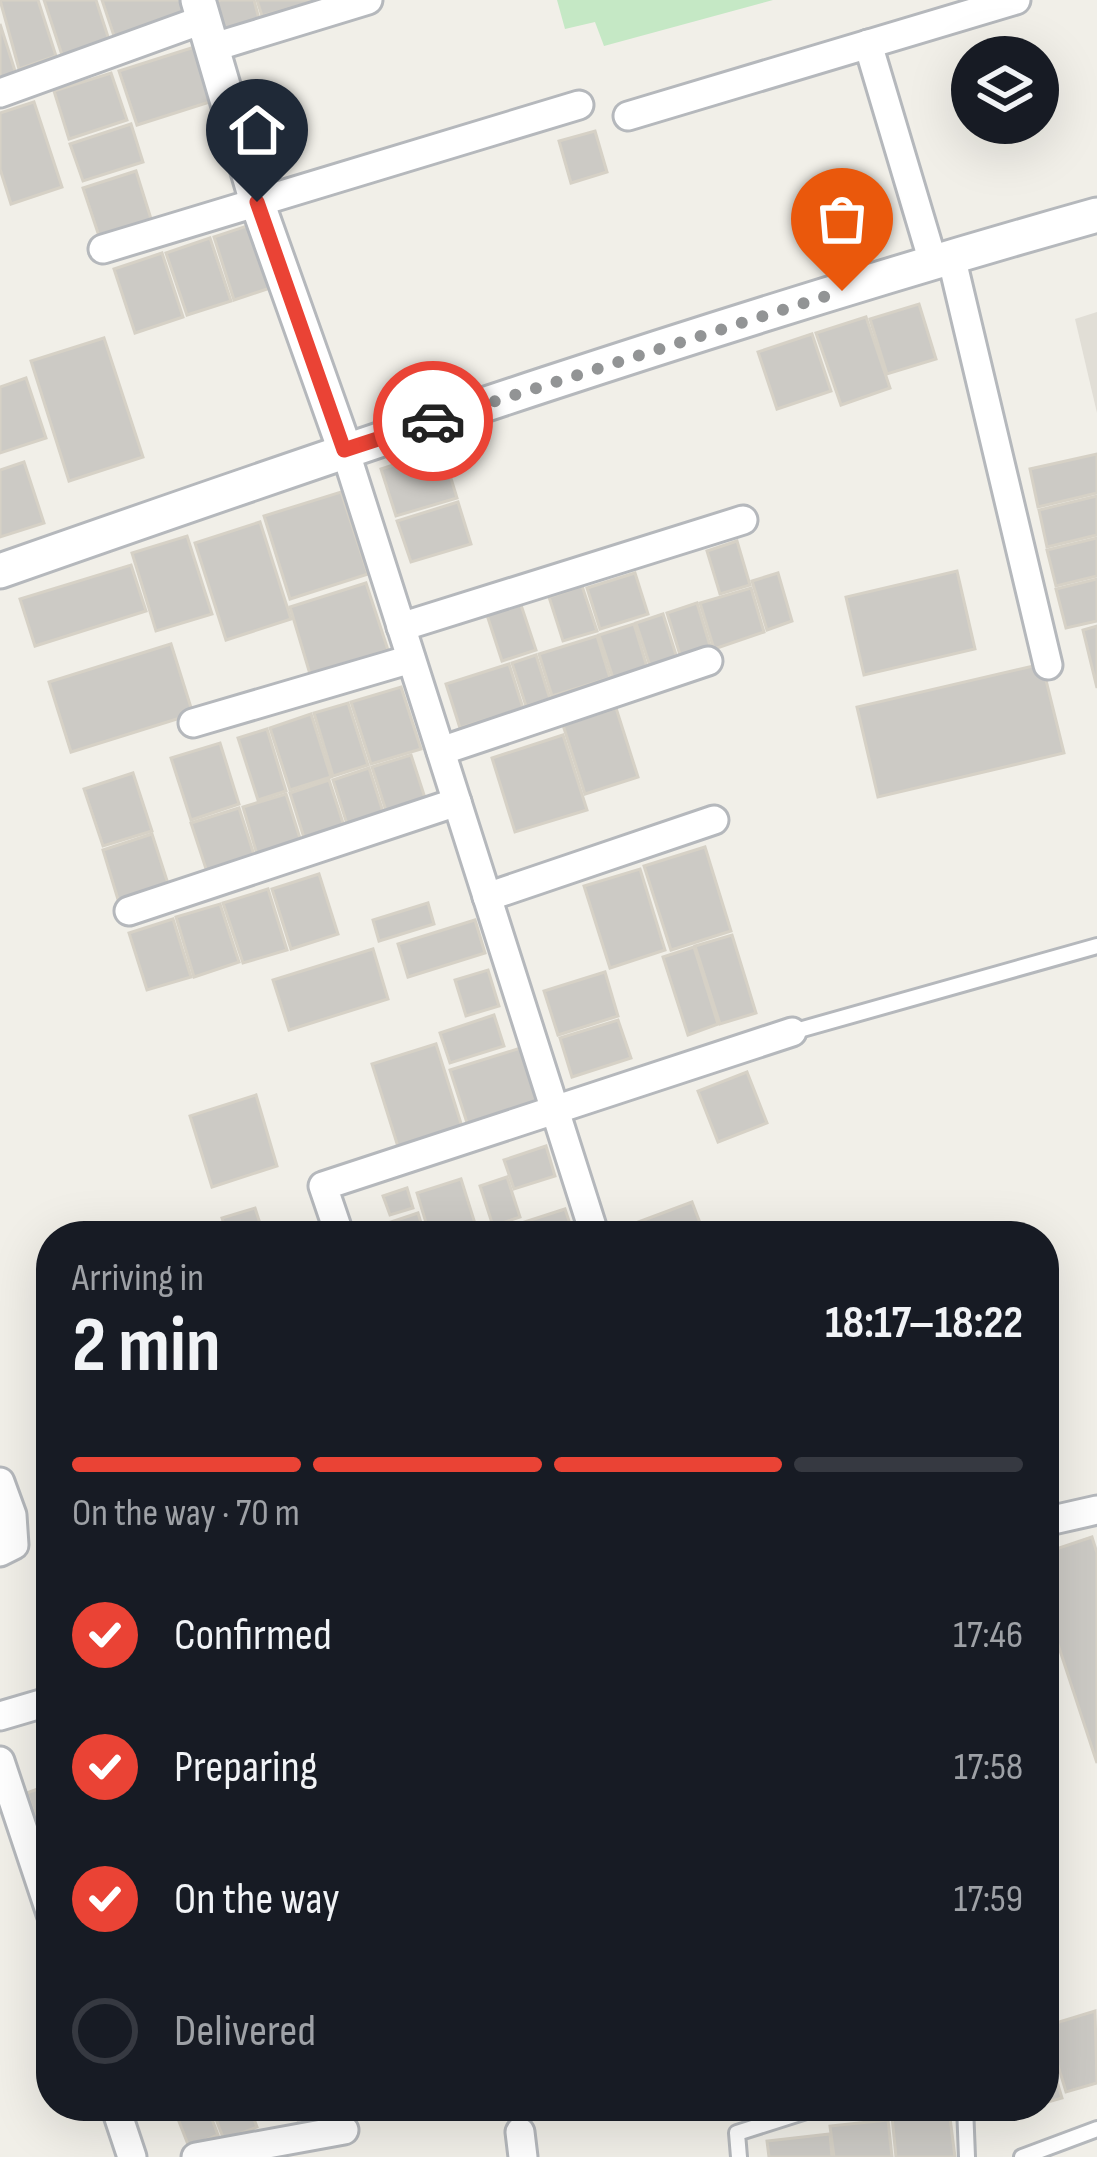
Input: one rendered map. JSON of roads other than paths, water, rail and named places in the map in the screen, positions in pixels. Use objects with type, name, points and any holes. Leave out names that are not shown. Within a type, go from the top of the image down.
[{"type":"street","points":[[0,93],[204,23],[368,0]]},
{"type":"street","points":[[628,116],[1016,0]]},
{"type":"street","points":[[204,23],[257,202],[344,450],[590,1221]]},
{"type":"street","points":[[868,44],[942,259],[1048,665]]},
{"type":"street","points":[[103,249],[579,105]]},
{"type":"street","points":[[0,571],[344,450],[942,259],[1097,215]]},
{"type":"street","points":[[401,627],[743,520]]},
{"type":"street","points":[[194,723],[411,659]]},
{"type":"street","points":[[441,751],[708,661]]},
{"type":"street","points":[[129,910],[457,802]]},
{"type":"street","points":[[487,897],[714,820]]},
{"type":"street","points":[[335,1221],[323,1186],[792,1032]]},
{"type":"street","points":[[0,1482],[12,1515],[14,1545],[0,1552]]},
{"type":"street","points":[[1059,1519],[1097,1510]]},
{"type":"street","points":[[0,1716],[36,1705]]},
{"type":"street","points":[[0,1761],[9,1820],[36,1861]]},
{"type":"street","points":[[120,2121],[132,2157]]},
{"type":"street","points":[[196,2157],[344,2131]]},
{"type":"lane","points":[[792,1032],[1097,946]]},
{"type":"lane","points":[[739,2157],[737,2133],[775,2121]]},
{"type":"lane","points":[[966,2121],[967,2157]]},
{"type":"lane","points":[[1022,2157],[1097,2128]]}]
